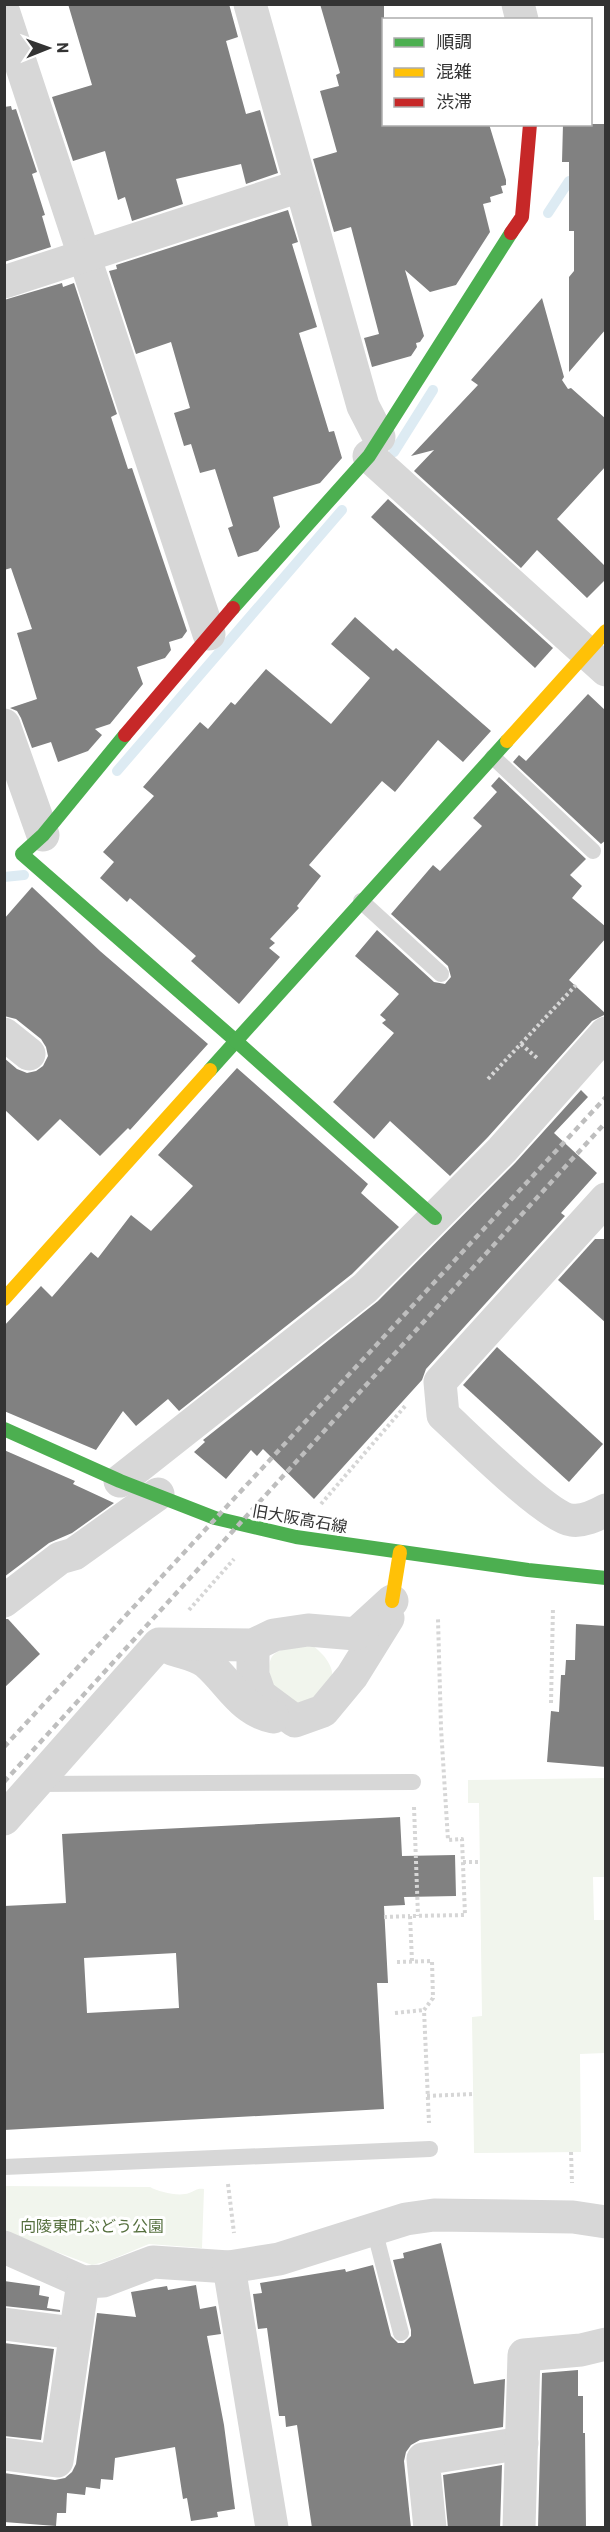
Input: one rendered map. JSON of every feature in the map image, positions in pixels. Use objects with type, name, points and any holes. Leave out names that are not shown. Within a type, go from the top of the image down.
[{"type":"street","points":[[4,1299],[361,901],[493,758],[599,651],[374,447],[250,4]]},
{"type":"street","points":[[4,12],[209,634]]},
{"type":"street","points":[[23,849],[374,447],[522,217],[530,126]]},
{"type":"street","points":[[4,282],[300,186]]},
{"type":"street","points":[[4,725],[23,849],[435,1218]]},
{"type":"street","points":[[120,1481],[365,1288],[502,1150],[606,1033]]},
{"type":"street","points":[[4,1034],[29,1054]]},
{"type":"street","points":[[606,1199],[440,1382],[443,1415],[547,1509],[570,1520],[591,1518],[606,1510]]},
{"type":"street","name":"旧大阪高石線","points":[[4,1430],[120,1481],[215,1518],[260,1529],[400,1552],[528,1570],[606,1578]]},
{"type":"street","points":[[4,1601],[60,1558],[74,1554],[158,1494]]},
{"type":"street","points":[[159,1644],[207,1663],[225,1684],[256,1713],[295,1721],[323,1712],[387,1622],[400,1552]]},
{"type":"street","points":[[4,1819],[159,1644],[253,1645],[273,1635],[308,1630],[356,1634],[392,1601]]},
{"type":"street","points":[[253,1645],[253,1675],[260,1695],[295,1721]]},
{"type":"street","points":[[4,2247],[83,2282],[103,2281],[153,2262],[233,2266],[279,2259],[374,2229],[434,2215],[573,2217],[606,2222]]},
{"type":"street","points":[[233,2266],[272,2528]]},
{"type":"street","points":[[4,2454],[57,2461],[83,2282]]},
{"type":"street","points":[[4,2324],[74,2333]]},
{"type":"street","points":[[519,2528],[524,2355],[581,2350],[606,2344]]},
{"type":"street","points":[[430,2528],[423,2459],[522,2443]]},
{"type":"lane","points":[[493,758],[593,851]]},
{"type":"lane","points":[[361,901],[441,974]]},
{"type":"lane","points":[[35,1784],[413,1782]]},
{"type":"lane","points":[[4,2167],[430,2149]]},
{"type":"lane","points":[[374,2229],[401,2332]]},
{"type":"path","points":[[488,1079],[576,986]]},
{"type":"path","points":[[318,1508],[414,1395],[441,1394]]},
{"type":"path","points":[[159,1644],[260,1529]]},
{"type":"path","points":[[551,1702],[553,1600]]},
{"type":"path","points":[[384,1917],[465,1915],[462,1839],[448,1840],[441,1728],[438,1619]]},
{"type":"path","points":[[413,1782],[418,1916]]},
{"type":"path","points":[[463,1862],[479,1862]]},
{"type":"path","points":[[410,1916],[412,1961]]},
{"type":"path","points":[[397,1962],[432,1961],[433,1998],[424,2010],[430,2149]]},
{"type":"path","points":[[395,2013],[424,2010]]},
{"type":"path","points":[[427,2096],[473,2094]]},
{"type":"path","points":[[571,2152],[573,2192]]},
{"type":"path","points":[[225,2159],[233,2266]]},
{"type":"green space","points":[[313,1646],[331,1667],[332,1678],[329,1687],[311,1706],[274,1697],[270,1670],[273,1656],[287,1649]]},
{"type":"green space","points":[[605,1778],[605,1877],[593,1877],[594,1920],[604,1920],[605,2053],[580,2054],[581,2152],[474,2153],[472,2017],[482,2016],[479,1803],[468,1803],[468,1780]]},
{"type":"green space","name":"向陵東町ぶどう公園","points":[[4,2186],[150,2187],[175,2194],[204,2189],[202,2248],[149,2244],[92,2265],[5,2233]]},
{"type":"building","points":[[68,4],[229,4],[238,37],[226,41],[246,114],[260,110],[278,173],[246,184],[241,164],[176,179],[183,204],[132,221],[125,197],[118,200],[105,151],[73,161],[52,97],[92,85]]},
{"type":"building","points":[[320,4],[384,4],[382,126],[490,126],[506,180],[506,185],[501,186],[503,193],[490,197],[491,202],[483,204],[490,232],[456,285],[430,292],[405,270],[424,336],[420,342],[416,343],[417,347],[411,356],[372,367],[364,338],[379,334],[351,227],[334,232],[313,159],[337,152],[320,91],[339,86],[336,75],[340,73]]},
{"type":"building","points":[[11,106],[12,110],[16,109],[37,172],[32,174],[45,215],[42,216],[51,247],[4,262],[4,107]]},
{"type":"building","points":[[606,124],[606,329],[569,372],[569,277],[574,271],[574,231],[569,231],[569,162],[562,162],[563,126]]},
{"type":"building","points":[[288,210],[298,242],[292,244],[317,327],[299,333],[329,432],[334,431],[342,458],[320,483],[273,497],[280,527],[258,551],[238,557],[228,528],[233,526],[215,469],[200,473],[191,444],[184,446],[174,413],[190,408],[171,342],[136,354],[109,271],[117,269],[116,265]]},
{"type":"building","points":[[62,283],[63,287],[74,283],[117,414],[111,417],[128,469],[132,468],[187,631],[182,638],[169,642],[171,650],[165,658],[137,667],[143,684],[110,724],[95,729],[102,735],[88,751],[58,762],[51,742],[32,748],[21,718],[17,711],[10,708],[37,699],[17,633],[32,629],[11,568],[4,570],[4,300]]},
{"type":"building","points":[[542,298],[564,377],[562,380],[568,389],[571,388],[606,419],[606,466],[557,519],[606,567],[606,579],[587,598],[537,550],[521,568],[414,471],[434,450],[411,456],[478,385],[471,380]]},
{"type":"building","points":[[388,499],[553,648],[535,668],[371,517]]},
{"type":"building","points":[[355,617],[393,651],[396,648],[491,731],[463,762],[438,740],[395,792],[382,781],[309,865],[321,876],[297,906],[299,908],[270,939],[275,943],[269,948],[280,957],[239,1004],[191,961],[196,956],[130,898],[127,902],[100,878],[114,862],[103,852],[154,796],[143,787],[200,722],[208,729],[231,702],[235,705],[266,669],[331,724],[370,678],[331,644]]},
{"type":"building","points":[[588,694],[606,711],[606,840],[601,844],[513,762],[519,755],[526,761]]},
{"type":"building","points":[[499,777],[586,859],[570,875],[582,886],[572,898],[606,927],[606,938],[569,980],[606,1014],[592,1021],[450,1176],[390,1121],[374,1139],[333,1102],[394,1033],[382,1023],[386,1020],[380,1015],[399,994],[355,956],[377,930],[434,982],[445,984],[451,977],[448,966],[391,914],[433,865],[440,871],[482,826],[473,818],[497,792],[491,786]]},
{"type":"building","points":[[32,887],[100,951],[208,1044],[130,1130],[128,1128],[100,1156],[60,1119],[38,1141],[4,1109],[4,1058],[17,1069],[27,1073],[43,1066],[48,1056],[41,1039],[16,1019],[4,1016],[4,919]]},
{"type":"building","points":[[237,1068],[368,1184],[361,1193],[399,1227],[352,1274],[179,1411],[168,1399],[136,1426],[123,1411],[96,1450],[4,1411],[4,1326],[41,1286],[52,1297],[91,1252],[98,1258],[131,1215],[151,1231],[193,1186],[158,1155]]},
{"type":"building","points":[[581,1090],[588,1097],[554,1133],[597,1173],[561,1213],[565,1216],[426,1369],[422,1380],[314,1499],[263,1449],[257,1456],[251,1450],[226,1479],[194,1452],[205,1442],[203,1440],[378,1301],[515,1163]]},
{"type":"building","points":[[595,1239],[606,1239],[606,1323],[558,1280]]},
{"type":"building","points":[[497,1347],[603,1444],[569,1482],[463,1385]]},
{"type":"building","points":[[4,1450],[75,1481],[73,1484],[114,1503],[72,1533],[49,1543],[4,1577]]},
{"type":"building","points":[[4,1619],[8,1619],[40,1654],[4,1688]]},
{"type":"building","points":[[576,1624],[606,1626],[606,1767],[547,1762],[551,1711],[559,1712],[561,1675],[565,1675],[566,1660],[575,1660]]},
{"type":"building","points":[[400,1817],[402,1856],[455,1855],[456,1896],[404,1897],[405,1905],[384,1906],[388,1983],[377,1983],[384,2109],[4,2130],[4,1906],[66,1903],[62,1834]],"holes":[[[176,1953],[179,2008],[87,2013],[84,1958]]]},
{"type":"building","points":[[441,2243],[474,2384],[505,2379],[503,2427],[420,2440],[411,2445],[404,2461],[411,2528],[312,2528],[297,2425],[286,2427],[285,2416],[279,2416],[267,2328],[258,2329],[253,2294],[262,2293],[260,2283],[345,2269],[346,2272],[373,2265],[391,2336],[398,2343],[404,2343],[411,2336],[411,2330],[393,2260],[404,2258],[403,2253]]},
{"type":"building","points":[[4,2281],[40,2286],[39,2295],[49,2297],[47,2308],[60,2310],[60,2312],[4,2306]]},
{"type":"building","points":[[196,2285],[200,2309],[216,2306],[221,2334],[207,2336],[224,2425],[235,2509],[217,2512],[218,2517],[191,2521],[187,2498],[183,2499],[175,2447],[115,2458],[113,2480],[101,2479],[100,2489],[86,2487],[85,2495],[67,2493],[66,2513],[57,2513],[56,2526],[4,2522],[4,2473],[55,2480],[65,2478],[76,2464],[97,2313],[136,2317],[131,2292],[167,2286],[168,2290]]},
{"type":"building","points":[[4,2343],[54,2349],[41,2440],[4,2436]]},
{"type":"building","points":[[578,2370],[578,2396],[583,2396],[583,2433],[585,2433],[586,2528],[538,2528],[542,2373]]},
{"type":"building","points":[[502,2465],[500,2528],[448,2528],[443,2475]]},
{"type":"waterway","points":[[548,213],[569,181],[581,178]]},
{"type":"waterway","points":[[394,452],[433,390]]},
{"type":"waterway","points":[[117,771],[342,510]]},
{"type":"waterway","points":[[4,877],[24,875]]},
{"type":"railway","points":[[4,1747],[606,1097]]},
{"type":"railway","points":[[4,1782],[606,1122]]},
{"type":"traffic: fast","points":[[233,608],[369,456],[511,233]]},
{"type":"traffic: fast","points":[[125,735],[43,835],[22,854],[236,1041],[210,1070]]},
{"type":"traffic: fast","points":[[435,1218],[236,1041],[507,741]]},
{"type":"traffic: fast","points":[[4,1429],[120,1481],[215,1518],[296,1537],[528,1570],[606,1578]]},
{"type":"traffic: slow","points":[[507,741],[606,631]]},
{"type":"traffic: slow","points":[[4,1299],[210,1070]]},
{"type":"traffic: slow","points":[[392,1601],[400,1552]]},
{"type":"traffic: jam","points":[[511,233],[522,217],[530,126]]},
{"type":"traffic: jam","points":[[125,735],[233,608]]}]
